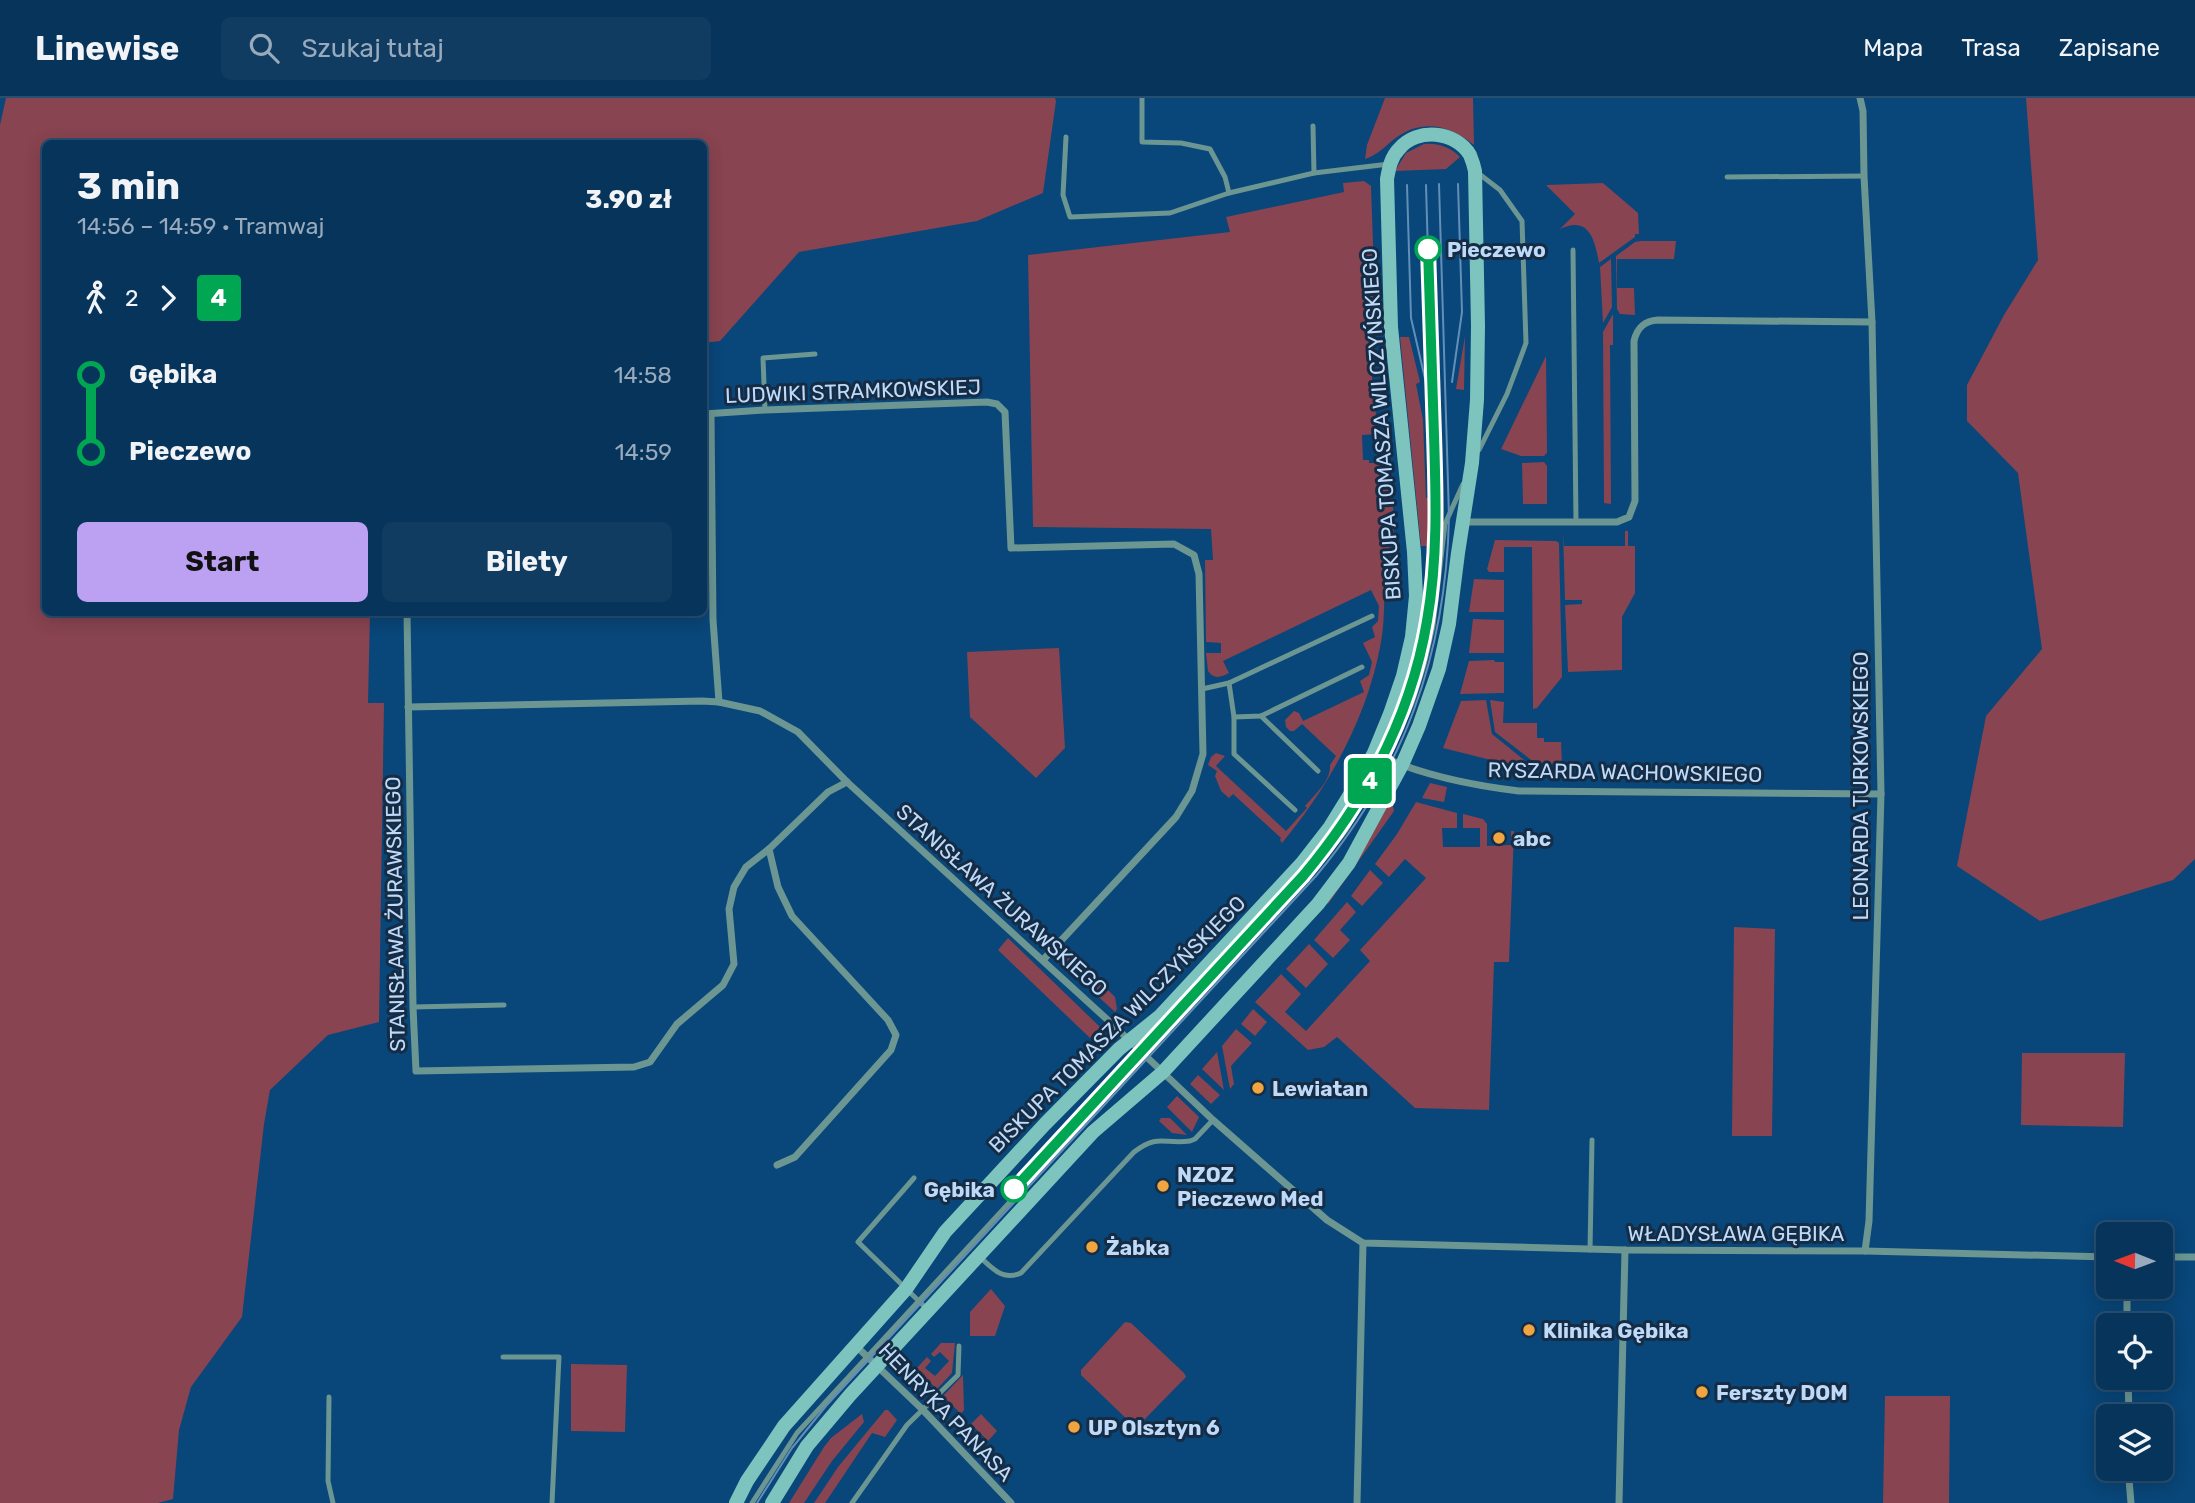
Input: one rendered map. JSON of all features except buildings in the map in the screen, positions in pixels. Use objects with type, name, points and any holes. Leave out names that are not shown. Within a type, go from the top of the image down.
[{"type":"street","name":"LEONARDA TURKOWSKIEGO","points":[[1860,98],[1863,111],[1872,322],[1881,794],[1869,1221],[1865,1251]]},
{"type":"street","points":[[1389,164],[1403,144],[1418,136],[1434,135],[1451,138],[1464,148],[1475,171]]},
{"type":"street","name":"BISKUPA TOMASZA WILCZYŃSKIEGO","points":[[772,1503],[906,1289],[945,1232],[1045,1124],[1130,1040],[1160,1016],[1302,863],[1330,827],[1359,780],[1380,756],[1412,637],[1416,596],[1415,552],[1391,327],[1387,179],[1389,164]]},
{"type":"street","name":"BISKUPA TOMASZA WILCZYŃSKIEGO","points":[[736,1503],[747,1481],[784,1426],[978,1255],[1093,1132],[1163,1072],[1318,904],[1349,863],[1402,765],[1419,726],[1438,669],[1449,624],[1472,463],[1477,400],[1475,171]]},
{"type":"street","points":[[1463,522],[1618,522],[1629,517],[1634,507],[1633,341],[1636,332],[1646,323],[1658,320],[1872,322]]},
{"type":"street","name":"LUDWIKI STRAMKOWSKIEJ","points":[[719,702],[713,620],[707,414],[987,402],[997,404],[1005,412],[1011,548],[1174,544],[1194,555],[1199,574],[1203,754],[1192,791],[1175,817],[1043,960]]},
{"type":"street","points":[[407,616],[408,707]]},
{"type":"street","name":"STANISŁAWA ŻURAWSKIEGO","points":[[847,782],[828,792],[747,867],[734,887],[729,909],[734,964],[723,985],[677,1024],[650,1062],[634,1068],[416,1071],[408,707],[719,702],[760,711],[797,732],[847,782],[1163,1072]]},
{"type":"street","name":"RYSZARDA WACHOWSKIEGO","points":[[1380,756],[1475,786],[1519,791],[1881,794]]},
{"type":"street","points":[[769,849],[778,887],[792,916],[888,1020],[896,1035],[891,1050],[795,1157],[777,1165]]},
{"type":"street","points":[[1163,1072],[1213,1120],[1327,1220],[1363,1243],[1357,1503]]},
{"type":"street","name":"WŁADYSŁAWA GĘBIKA","points":[[1363,1243],[1590,1250],[1865,1251],[2096,1257]]},
{"type":"street","points":[[1619,1503],[1625,1250]]},
{"type":"street","points":[[2174,1257],[2195,1257]]},
{"type":"street","name":"HENRYKA PANASA","points":[[867,1355],[1011,1503]]},
{"type":"street","points":[[2129,1481],[2132,1503]]},
{"type":"lane","points":[[1142,98],[1142,142],[1181,143],[1210,149],[1226,177],[1230,193]]},
{"type":"lane","points":[[1313,126],[1314,173]]},
{"type":"lane","points":[[1066,137],[1063,195],[1070,216],[1170,213],[1230,193],[1314,173],[1389,164]]},
{"type":"lane","points":[[914,1178],[858,1242],[923,1305],[1145,1054],[1326,856],[1346,830],[1380,756],[1412,703],[1424,665],[1436,608],[1446,524],[1472,463],[1507,394],[1526,343],[1522,221],[1500,190],[1475,171]]},
{"type":"lane","points":[[1727,177],[1864,176]]},
{"type":"lane","points":[[1573,250],[1576,522]]},
{"type":"lane","points":[[765,410],[763,358],[816,354]]},
{"type":"lane","points":[[1416,596],[1424,665]]},
{"type":"lane","points":[[1202,689],[1228,683],[1372,616]]},
{"type":"lane","points":[[1234,717],[1261,716],[1362,667]]},
{"type":"lane","points":[[1228,683],[1234,717],[1234,754],[1295,810]]},
{"type":"lane","points":[[1261,716],[1318,771]]},
{"type":"lane","points":[[413,1007],[505,1005]]},
{"type":"lane","points":[[978,1255],[1001,1275],[1011,1277],[1021,1273],[1144,1144],[1155,1140],[1190,1141],[1213,1120]]},
{"type":"lane","points":[[1590,1250],[1592,1140]]},
{"type":"lane","points":[[852,1503],[895,1440],[922,1409],[958,1375],[959,1346]]},
{"type":"lane","points":[[752,1503],[797,1433],[867,1355]]},
{"type":"lane","points":[[503,1357],[559,1357],[552,1503]]},
{"type":"lane","points":[[329,1397],[328,1481],[334,1503]]},
{"type":"shaded area","points":[[6,98],[1055,98],[1056,101],[1043,193],[977,221],[799,252],[720,341],[707,343],[707,140],[42,140],[42,616],[370,616],[368,703],[384,703],[379,1022],[328,1035],[270,1090],[242,1317],[191,1387],[179,1430],[173,1499],[158,1503],[0,1503],[0,125]]},
{"type":"shaded area","points":[[1385,98],[1473,98],[1474,145],[1447,129],[1427,126],[1407,131],[1365,159],[1367,145]]},
{"type":"shaded area","points":[[2026,98],[2195,98],[2195,859],[2173,880],[2040,921],[1957,866],[1986,716],[2042,649],[2018,473],[1967,421],[1967,385],[2004,315],[2038,260]]},
{"type":"shaded area","points":[[1424,144],[1444,146],[1460,157],[1446,169],[1395,171],[1406,153]]},
{"type":"shaded area","points":[[1364,181],[1371,186],[1375,301],[1372,378],[1378,434],[1362,435],[1363,460],[1380,463],[1394,517],[1393,536],[1386,562],[1383,632],[1375,670],[1357,723],[1345,748],[1316,798],[1282,843],[1281,838],[1233,794],[1229,798],[1221,791],[1215,776],[1217,771],[1208,765],[1211,757],[1216,753],[1225,756],[1216,766],[1286,831],[1307,808],[1305,806],[1325,782],[1336,756],[1302,724],[1290,731],[1285,720],[1294,711],[1299,713],[1303,721],[1364,692],[1360,681],[1369,675],[1372,662],[1363,643],[1375,637],[1372,627],[1378,621],[1379,606],[1371,590],[1223,661],[1229,673],[1215,677],[1208,671],[1206,653],[1221,653],[1221,643],[1206,642],[1205,560],[1213,560],[1211,529],[1033,527],[1028,255],[1230,232],[1226,217],[1344,192],[1343,183]]},
{"type":"shaded area","points":[[1603,183],[1638,213],[1639,234],[1635,234],[1635,237],[1599,263],[1589,232],[1578,225],[1560,229],[1575,214],[1546,185]]},
{"type":"shaded area","points":[[1676,241],[1674,259],[1617,259],[1617,288],[1634,288],[1635,315],[1620,314],[1617,309],[1616,256],[1635,242]]},
{"type":"shaded area","points":[[1611,259],[1612,307],[1603,323],[1600,267]]},
{"type":"shaded area","points":[[1613,314],[1613,345],[1610,345],[1611,504],[1604,503],[1603,332]]},
{"type":"shaded area","points":[[1465,336],[1464,390],[1456,389]]},
{"type":"shaded area","points":[[1400,337],[1409,337],[1420,382],[1416,384],[1423,420],[1426,498],[1430,498],[1430,546],[1421,546]]},
{"type":"shaded area","points":[[1546,356],[1547,453],[1544,456],[1521,456],[1501,449]]},
{"type":"shaded area","points":[[1544,462],[1547,466],[1547,504],[1523,504],[1522,463]]},
{"type":"shaded area","points":[[1563,531],[1564,546],[1625,546],[1625,531],[1628,531],[1628,546],[1635,546],[1635,593],[1622,617],[1622,670],[1568,672],[1565,605],[1582,604],[1582,600],[1565,600]]},
{"type":"shaded area","points":[[1495,540],[1559,543],[1562,677],[1537,708],[1533,709],[1532,547],[1504,547],[1504,572],[1489,572],[1487,569]]},
{"type":"shaded area","points":[[1474,579],[1504,580],[1504,612],[1469,612]]},
{"type":"shaded area","points":[[1473,619],[1504,620],[1504,653],[1469,653]]},
{"type":"shaded area","points":[[1059,648],[1065,748],[1036,778],[970,717],[967,652]]},
{"type":"shaded area","points":[[1469,661],[1504,662],[1504,693],[1460,694]]},
{"type":"shaded area","points":[[1486,700],[1492,734],[1528,763],[1503,763],[1443,748],[1461,701]]},
{"type":"shaded area","points":[[1490,700],[1504,702],[1503,723],[1537,723],[1537,738],[1544,738],[1544,742],[1561,742],[1562,764],[1535,763],[1495,732]]},
{"type":"shaded area","points":[[1430,783],[1447,787],[1444,802],[1422,798]]},
{"type":"shaded area","points":[[1387,802],[1393,806],[1394,811],[1328,904],[1326,902]]},
{"type":"shaded area","points":[[1416,802],[1457,813],[1457,828],[1442,828],[1443,847],[1480,847],[1480,828],[1463,828],[1463,814],[1483,819],[1487,824],[1487,846],[1511,845],[1511,831],[1514,831],[1509,962],[1494,962],[1489,1110],[1415,1108],[1337,1037],[1324,1047],[1308,1050],[1255,1002],[1281,974],[1301,994],[1285,1012],[1306,1031],[1370,961],[1360,950],[1426,878],[1405,859],[1389,877],[1375,864]]},
{"type":"shaded area","points":[[1370,870],[1383,883],[1362,906],[1351,896]]},
{"type":"shaded area","points":[[1347,902],[1356,912],[1340,930],[1350,940],[1333,958],[1314,940]]},
{"type":"shaded area","points":[[1734,927],[1775,929],[1772,1136],[1732,1136]]},
{"type":"shaded area","points":[[1008,938],[1100,1027],[1090,1038],[998,950]]},
{"type":"shaded area","points":[[1309,944],[1328,964],[1306,988],[1286,969]]},
{"type":"shaded area","points":[[1066,949],[1115,997],[1115,1012],[1066,967],[1063,960]]},
{"type":"shaded area","points":[[1253,1009],[1267,1022],[1255,1036],[1241,1024]]},
{"type":"shaded area","points":[[1236,1029],[1252,1043],[1231,1066],[1234,1084],[1230,1089],[1222,1046]]},
{"type":"shaded area","points":[[1217,1052],[1224,1090],[1202,1069]]},
{"type":"shaded area","points":[[2022,1053],[2125,1053],[2123,1127],[2021,1125]]},
{"type":"shaded area","points":[[1198,1075],[1220,1095],[1211,1104],[1190,1084]]},
{"type":"shaded area","points":[[1177,1096],[1199,1117],[1192,1132],[1167,1107]]},
{"type":"shaded area","points":[[1161,1118],[1170,1118],[1187,1135],[1172,1133],[1159,1121]]},
{"type":"shaded area","points":[[991,1289],[1005,1306],[995,1336],[970,1336],[970,1312]]},
{"type":"shaded area","points":[[1125,1322],[1131,1323],[1186,1377],[1135,1427],[1081,1375],[1081,1370]]},
{"type":"shaded area","points":[[941,1343],[955,1343],[952,1373],[937,1389],[916,1369],[927,1357],[931,1361],[925,1368],[935,1376],[949,1361],[940,1352],[934,1357],[931,1354]]},
{"type":"shaded area","points":[[571,1364],[627,1365],[625,1432],[571,1431]]},
{"type":"shaded area","points":[[963,1375],[964,1410],[961,1414],[943,1396]]},
{"type":"shaded area","points":[[1885,1396],[1950,1396],[1949,1503],[1883,1503]]},
{"type":"shaded area","points":[[885,1410],[897,1420],[885,1437],[872,1433],[825,1503],[814,1503],[838,1467]]},
{"type":"shaded area","points":[[862,1414],[864,1422],[832,1461],[804,1503],[789,1503],[831,1438]]},
{"type":"shaded area","points":[[981,1414],[997,1431],[988,1441],[971,1424]]},
{"type":"tram line","points":[[757,1503],[792,1448],[826,1406],[1316,876],[1347,836],[1396,752],[1429,663],[1446,567],[1449,517],[1439,184]]},
{"type":"tram line","points":[[1452,382],[1462,312],[1458,184]]},
{"type":"tram line","points":[[1407,185],[1411,318],[1426,383]]},
{"type":"tram line","points":[[1350,815],[1385,751],[1411,683],[1421,648],[1433,577],[1437,506],[1426,185]]},
{"type":"tram line","name":"4","points":[[1014,1189],[1322,854],[1368,785],[1388,746],[1408,696],[1422,646],[1433,582],[1436,517],[1428,249]]},
{"type":"place","name":"Pieczewo","points":[[1428,249]]},
{"type":"place","name":"abc","points":[[1499,838]]},
{"type":"place","name":"Lewiatan","points":[[1258,1088]]},
{"type":"place","name":"NZOZ Pieczewo Med","points":[[1163,1186]]},
{"type":"place","name":"Gębika","points":[[1014,1189]]},
{"type":"place","name":"Żabka","points":[[1092,1247]]},
{"type":"place","name":"Klinika Gębika","points":[[1529,1330]]},
{"type":"place","name":"Ferszty DOM","points":[[1702,1392]]},
{"type":"place","name":"UP Olsztyn 6","points":[[1074,1427]]}]
